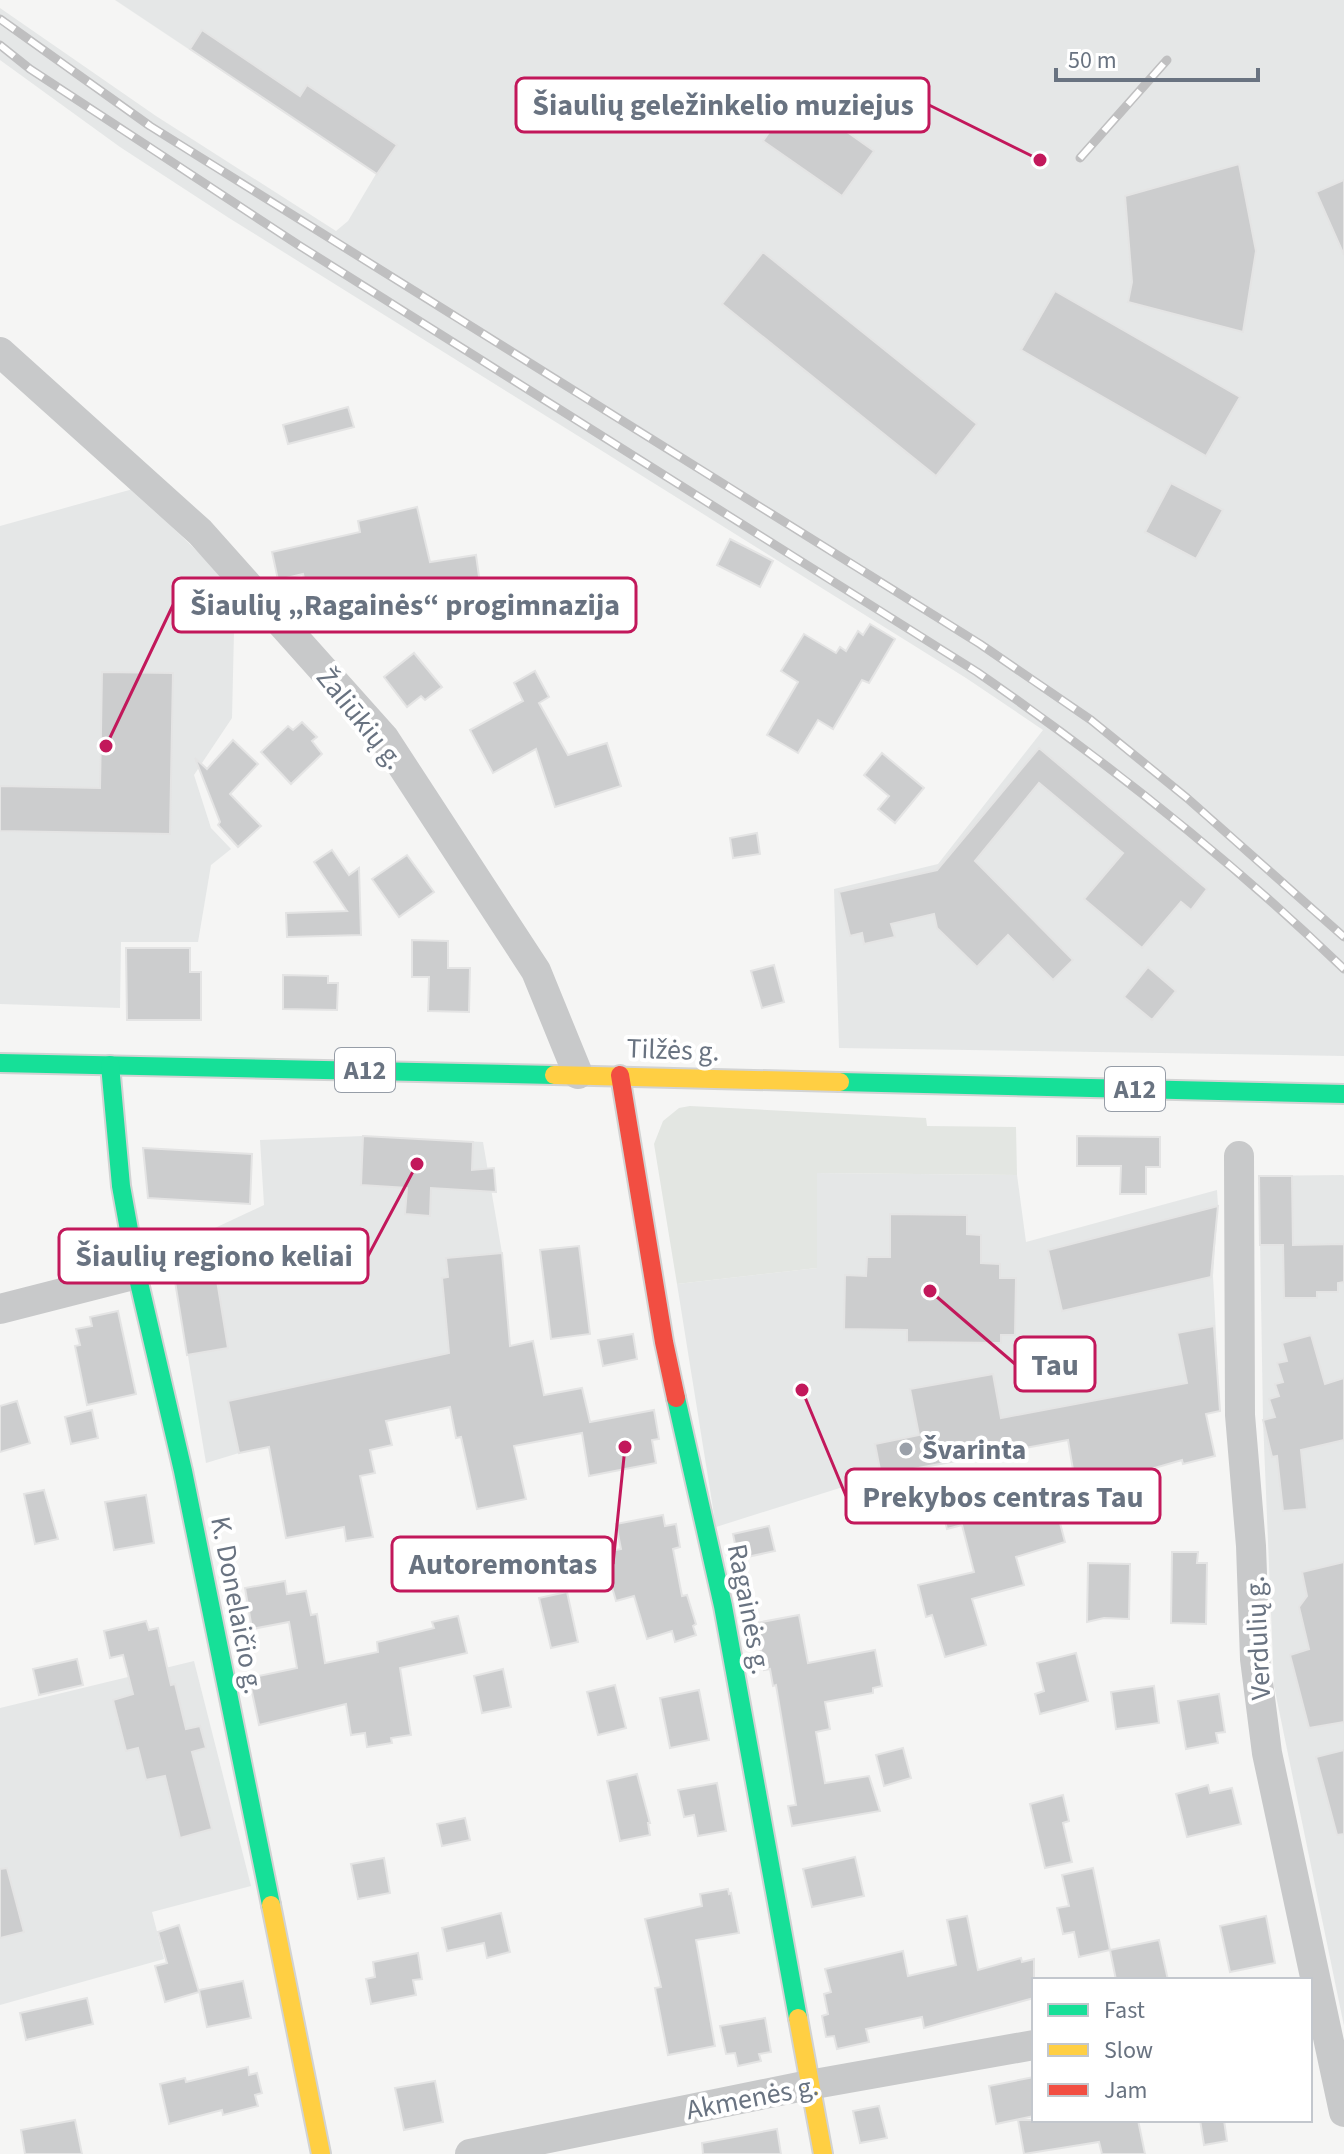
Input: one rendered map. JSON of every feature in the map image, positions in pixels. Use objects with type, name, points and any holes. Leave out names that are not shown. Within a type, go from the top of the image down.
[{"type":"main road","name":"Tilžės g.","points":[[0,1063],[1344,1094]]},
{"type":"main road","name":"K. Donelaičio g.","points":[[110,1065],[121,1186],[137,1274],[183,1471],[321,2154]]},
{"type":"main road","name":"Ragainės g.","points":[[620,1075],[664,1342],[723,1606],[823,2154]]},
{"type":"street","name":"Žaliūkių g.","points":[[0,352],[200,532],[384,738],[536,971],[578,1074]]},
{"type":"street","name":"Verdulių g.","points":[[1239,1156],[1240,1415],[1251,1546],[1255,1659],[1267,1753],[1310,1978]]},
{"type":"street","points":[[0,1309],[137,1274]]},
{"type":"street","name":"Verdulių g.","points":[[1313,1994],[1344,2112]]},
{"type":"street","name":"Akmenės g.","points":[[470,2154],[809,2085],[1032,2045]]},
{"type":"shaded area","points":[[115,0],[1344,0],[1344,1056],[839,1048],[834,889],[938,864],[1043,730],[966,678],[229,218],[120,147],[0,60],[0,8],[156,116],[336,231],[348,221],[376,174]]},
{"type":"shaded area","points":[[133,489],[235,588],[232,718],[194,775],[211,828],[231,849],[211,865],[198,942],[121,942],[120,1008],[0,1004],[0,526]]},
{"type":"shaded area","points":[[690,1106],[926,1118],[927,1126],[1016,1127],[1017,1175],[817,1173],[817,1268],[677,1284],[654,1144],[663,1121],[679,1108]]},
{"type":"shaded area","points":[[363,1136],[483,1142],[502,1253],[514,1391],[206,1463],[170,1249],[264,1205],[260,1140]]},
{"type":"shaded area","points":[[816,1173],[1017,1175],[1026,1242],[1217,1190],[1213,1276],[1220,1411],[881,1475],[716,1527],[677,1284],[817,1268]]},
{"type":"shaded area","points":[[1343,1175],[1344,2026],[1274,1686],[1263,1420],[1259,1176]]},
{"type":"shaded area","points":[[194,1661],[251,1886],[152,1912],[164,1959],[0,2005],[0,1708]]},
{"type":"building","points":[[202,30],[300,96],[307,85],[397,145],[377,174],[190,49]]},
{"type":"building","points":[[795,95],[874,151],[842,196],[763,141]]},
{"type":"building","points":[[1239,164],[1256,251],[1243,332],[1128,302],[1132,282],[1125,196]]},
{"type":"building","points":[[1344,180],[1344,255],[1316,192]]},
{"type":"building","points":[[763,252],[977,424],[936,476],[722,304]]},
{"type":"building","points":[[1055,291],[1240,397],[1206,456],[1021,350]]},
{"type":"building","points":[[348,407],[354,427],[288,444],[283,425]]},
{"type":"building","points":[[1171,483],[1223,510],[1196,559],[1145,532]]},
{"type":"building","points":[[417,507],[430,562],[476,555],[481,591],[399,604],[399,601],[351,613],[346,592],[309,601],[303,574],[278,580],[272,552],[360,532],[358,521]]},
{"type":"building","points":[[730,539],[773,561],[760,587],[717,565]]},
{"type":"building","points":[[870,624],[895,639],[869,683],[862,680],[833,729],[818,720],[798,753],[767,735],[798,682],[781,671],[804,634],[836,653],[840,647],[846,651],[858,631],[863,635]]},
{"type":"building","points":[[414,653],[442,687],[425,700],[421,696],[407,707],[384,677]]},
{"type":"building","points":[[535,671],[549,697],[539,703],[568,755],[607,743],[621,786],[555,807],[536,749],[493,773],[470,730],[523,701],[514,683]]},
{"type":"building","points":[[102,672],[173,673],[170,834],[0,831],[0,786],[100,788]]},
{"type":"building","points":[[302,722],[317,737],[312,741],[322,754],[291,784],[261,752],[288,726],[293,730]]},
{"type":"building","points":[[233,740],[258,764],[230,794],[261,826],[238,847],[218,825],[220,822],[195,758],[207,769]]},
{"type":"building","points":[[1039,748],[1207,889],[1191,910],[1181,902],[1142,948],[1084,899],[1123,853],[1039,783],[975,861],[1073,960],[1053,980],[1008,935],[977,967],[937,928],[934,914],[891,924],[895,937],[864,944],[862,933],[850,936],[839,892],[937,870]]},
{"type":"building","points":[[882,753],[924,788],[895,823],[878,809],[889,796],[864,775]]},
{"type":"building","points":[[757,833],[760,854],[733,858],[730,838]]},
{"type":"building","points":[[332,850],[349,875],[359,868],[361,935],[287,937],[286,913],[347,911],[314,862]]},
{"type":"building","points":[[407,855],[434,892],[399,917],[372,879]]},
{"type":"building","points":[[412,940],[448,941],[448,968],[470,968],[469,1012],[428,1011],[429,977],[412,977]]},
{"type":"building","points":[[126,948],[190,948],[190,972],[201,972],[201,1020],[127,1020]]},
{"type":"building","points":[[774,965],[784,1002],[762,1008],[751,971]]},
{"type":"building","points":[[1148,967],[1176,991],[1152,1020],[1124,997]]},
{"type":"building","points":[[283,975],[328,976],[328,983],[338,983],[337,1010],[283,1009]]},
{"type":"building","points":[[363,1136],[473,1142],[472,1170],[494,1168],[496,1192],[431,1188],[430,1216],[405,1214],[407,1188],[361,1185]]},
{"type":"building","points":[[1077,1136],[1160,1137],[1160,1167],[1146,1167],[1146,1194],[1120,1194],[1121,1166],[1077,1166]]},
{"type":"building","points":[[143,1148],[252,1154],[250,1204],[148,1198]]},
{"type":"building","points":[[1259,1176],[1292,1176],[1293,1245],[1344,1244],[1344,1282],[1338,1283],[1338,1292],[1317,1292],[1317,1298],[1284,1298],[1283,1245],[1260,1245]]},
{"type":"building","points":[[1218,1206],[1211,1277],[1062,1311],[1048,1250]]},
{"type":"building","points":[[890,1214],[967,1215],[967,1234],[981,1235],[981,1263],[1000,1264],[1000,1278],[1016,1278],[1015,1335],[1001,1335],[1001,1343],[907,1342],[907,1330],[844,1329],[845,1275],[866,1276],[867,1257],[890,1257]]},
{"type":"building","points":[[579,1246],[590,1334],[551,1339],[540,1250]]},
{"type":"building","points":[[502,1253],[510,1346],[533,1341],[544,1395],[582,1388],[590,1422],[654,1410],[659,1439],[652,1440],[656,1463],[589,1476],[582,1433],[514,1446],[526,1499],[477,1509],[461,1437],[456,1438],[450,1407],[386,1421],[392,1445],[370,1450],[375,1473],[360,1476],[373,1537],[346,1541],[344,1527],[286,1538],[269,1447],[239,1453],[228,1401],[449,1353],[442,1278],[448,1277],[446,1258]]},
{"type":"building","points":[[213,1256],[228,1348],[187,1355],[172,1263]]},
{"type":"building","points":[[118,1311],[136,1394],[87,1405],[75,1346],[80,1345],[76,1329],[92,1326],[90,1317]]},
{"type":"building","points":[[1214,1326],[1220,1411],[1206,1414],[1215,1456],[1183,1464],[1182,1460],[1113,1480],[1114,1483],[1106,1484],[1111,1512],[1081,1517],[1068,1440],[881,1475],[875,1444],[919,1435],[910,1389],[993,1374],[1001,1418],[1187,1383],[1177,1333]]},
{"type":"building","points":[[633,1334],[637,1359],[603,1366],[598,1340]]},
{"type":"building","points":[[1311,1335],[1325,1384],[1344,1378],[1344,1440],[1301,1450],[1307,1509],[1283,1511],[1277,1456],[1272,1457],[1263,1420],[1275,1417],[1269,1399],[1279,1396],[1275,1384],[1283,1382],[1277,1363],[1287,1361],[1282,1343]]},
{"type":"building","points":[[17,1401],[30,1443],[0,1452],[0,1406]]},
{"type":"building","points":[[92,1410],[98,1438],[71,1444],[65,1417]]},
{"type":"building","points":[[44,1490],[58,1539],[35,1544],[24,1494]]},
{"type":"building","points":[[994,1491],[1002,1522],[1056,1508],[1065,1542],[1016,1557],[1024,1585],[972,1599],[986,1645],[945,1657],[932,1615],[926,1617],[918,1585],[974,1572],[962,1525],[947,1529],[941,1505]]},
{"type":"building","points":[[146,1495],[154,1543],[114,1550],[105,1502]]},
{"type":"building","points":[[663,1515],[665,1526],[676,1524],[680,1547],[673,1549],[682,1596],[687,1595],[696,1624],[693,1626],[696,1635],[675,1642],[672,1631],[647,1639],[634,1596],[616,1601],[610,1580],[559,1590],[553,1562],[621,1549],[616,1524]]},
{"type":"building","points":[[769,1526],[775,1551],[738,1559],[733,1534]]},
{"type":"building","points":[[1172,1552],[1198,1552],[1197,1563],[1207,1563],[1206,1624],[1171,1623]]},
{"type":"building","points":[[1344,1562],[1344,1722],[1309,1728],[1290,1655],[1309,1649],[1299,1607],[1307,1596],[1302,1572]]},
{"type":"building","points":[[1088,1563],[1130,1564],[1129,1619],[1104,1618],[1087,1622]]},
{"type":"building","points":[[285,1581],[287,1594],[306,1591],[311,1615],[317,1614],[325,1663],[378,1652],[377,1642],[434,1628],[432,1622],[458,1616],[467,1653],[400,1668],[411,1735],[391,1738],[392,1743],[367,1747],[365,1733],[351,1735],[346,1704],[259,1725],[249,1678],[297,1668],[289,1622],[252,1629],[245,1588]]},
{"type":"building","points":[[567,1592],[578,1642],[551,1648],[539,1598]]},
{"type":"building","points":[[799,1615],[808,1663],[875,1650],[882,1686],[873,1688],[873,1693],[825,1702],[830,1729],[816,1732],[825,1783],[869,1776],[880,1811],[792,1826],[788,1806],[796,1805],[776,1685],[773,1686],[770,1669],[764,1670],[756,1623]]},
{"type":"building","points":[[146,1621],[149,1630],[158,1628],[171,1685],[175,1684],[186,1729],[200,1726],[206,1748],[192,1752],[212,1829],[180,1838],[165,1776],[146,1780],[138,1748],[126,1751],[113,1700],[133,1694],[123,1655],[110,1658],[104,1631]]},
{"type":"building","points":[[1076,1653],[1088,1701],[1040,1714],[1035,1694],[1044,1691],[1037,1663]]},
{"type":"building","points":[[77,1659],[83,1685],[39,1695],[33,1669]]},
{"type":"building","points":[[503,1669],[511,1707],[482,1713],[474,1676]]},
{"type":"building","points":[[615,1685],[626,1728],[598,1735],[587,1692]]},
{"type":"building","points":[[1154,1686],[1159,1723],[1116,1729],[1111,1692]]},
{"type":"building","points":[[699,1690],[709,1740],[670,1748],[660,1698]]},
{"type":"building","points":[[1219,1694],[1225,1732],[1216,1733],[1218,1743],[1186,1749],[1178,1701]]},
{"type":"building","points":[[903,1748],[911,1778],[884,1786],[876,1755]]},
{"type":"building","points":[[1344,1750],[1344,1834],[1337,1835],[1316,1757]]},
{"type":"building","points":[[637,1774],[650,1823],[650,1835],[620,1841],[607,1781]]},
{"type":"building","points":[[717,1783],[726,1831],[698,1836],[694,1815],[684,1817],[678,1790]]},
{"type":"building","points":[[1208,1785],[1210,1793],[1232,1788],[1241,1824],[1187,1837],[1176,1794]]},
{"type":"building","points":[[1063,1795],[1069,1821],[1063,1823],[1072,1862],[1045,1868],[1030,1804]]},
{"type":"building","points":[[465,1818],[470,1840],[442,1846],[437,1824]]},
{"type":"building","points":[[855,1857],[864,1896],[812,1907],[803,1869]]},
{"type":"building","points":[[384,1858],[390,1893],[358,1899],[351,1864]]},
{"type":"building","points":[[7,1868],[24,1932],[0,1938],[0,1869]]},
{"type":"building","points":[[1093,1868],[1110,1950],[1079,1957],[1074,1932],[1063,1934],[1057,1908],[1069,1906],[1062,1875]]},
{"type":"building","points":[[728,1889],[739,1933],[696,1940],[715,2046],[668,2055],[655,1988],[661,1987],[645,1919],[702,1906],[700,1894]]},
{"type":"building","points":[[501,1913],[510,1952],[487,1958],[484,1943],[447,1951],[442,1928]]},
{"type":"building","points":[[967,1916],[978,1970],[1021,1958],[1022,1962],[1034,1959],[1032,1999],[924,2028],[922,2017],[866,2029],[869,2042],[837,2049],[834,2036],[826,2037],[822,2016],[828,2014],[824,1994],[831,1992],[825,1969],[903,1951],[908,1976],[956,1965],[947,1920]]},
{"type":"building","points":[[1266,1916],[1275,1963],[1230,1972],[1220,1926]]},
{"type":"building","points":[[179,1925],[199,1992],[165,2002],[155,1966],[167,1963],[158,1932]]},
{"type":"building","points":[[1159,1940],[1168,1978],[1116,1978],[1110,1950]]},
{"type":"building","points":[[418,1953],[422,1979],[413,1980],[416,1995],[371,2004],[366,1979],[375,1977],[373,1962]]},
{"type":"building","points":[[243,1981],[251,2018],[207,2027],[199,1990]]},
{"type":"building","points":[[87,1998],[93,2024],[26,2040],[20,2013]]},
{"type":"building","points":[[765,2018],[771,2052],[759,2054],[761,2061],[738,2066],[735,2053],[726,2054],[720,2026]]},
{"type":"building","points":[[248,2067],[249,2075],[257,2073],[262,2093],[255,2095],[258,2106],[223,2115],[222,2110],[169,2124],[160,2084],[185,2078],[186,2082]]},
{"type":"building","points":[[1032,2077],[1032,2116],[996,2124],[989,2086]]},
{"type":"building","points":[[435,2081],[443,2122],[404,2130],[395,2088]]},
{"type":"building","points":[[879,2106],[887,2138],[860,2143],[853,2111]]},
{"type":"building","points":[[75,2120],[82,2154],[25,2154],[21,2130]]},
{"type":"building","points":[[1018,2120],[1138,2122],[1145,2154],[1102,2154],[1099,2142],[1024,2154]]},
{"type":"building","points":[[1200,2122],[1224,2122],[1227,2141],[1204,2145]]},
{"type":"building","points":[[777,2129],[781,2154],[703,2154],[702,2143]]},
{"type":"railway","points":[[0,19],[150,126],[980,644],[1091,720],[1187,798],[1344,937]]},
{"type":"railway","points":[[0,45],[30,69],[300,246],[977,672],[1073,741],[1212,850],[1344,969]]},
{"type":"railway","points":[[1080,158],[1167,60]]},
{"type":"traffic: fast","points":[[0,1063],[554,1075]]},
{"type":"traffic: fast","points":[[110,1065],[121,1186],[137,1274],[183,1471],[271,1905]]},
{"type":"traffic: fast","points":[[840,1082],[1344,1094]]},
{"type":"traffic: fast","points":[[676,1398],[723,1606],[798,2018]]},
{"type":"traffic: slow","points":[[554,1075],[840,1082]]},
{"type":"traffic: slow","points":[[271,1905],[321,2154]]},
{"type":"traffic: slow","points":[[798,2018],[823,2154]]},
{"type":"traffic: jam","points":[[620,1075],[676,1398]]},
{"type":"place","name":"Šiaulių geležinkelio muziejus","points":[[1040,160]]},
{"type":"place","name":"Šiaulių „Ragainės“ progimnazija","points":[[106,746]]},
{"type":"place","name":"Šiaulių regiono keliai","points":[[417,1164]]},
{"type":"place","name":"Tau","points":[[930,1291]]},
{"type":"place","name":"Prekybos centras Tau","points":[[802,1390]]},
{"type":"place","name":"Autoremontas","points":[[625,1447]]},
{"type":"place","name":"Švarinta","points":[[906,1449]]}]
